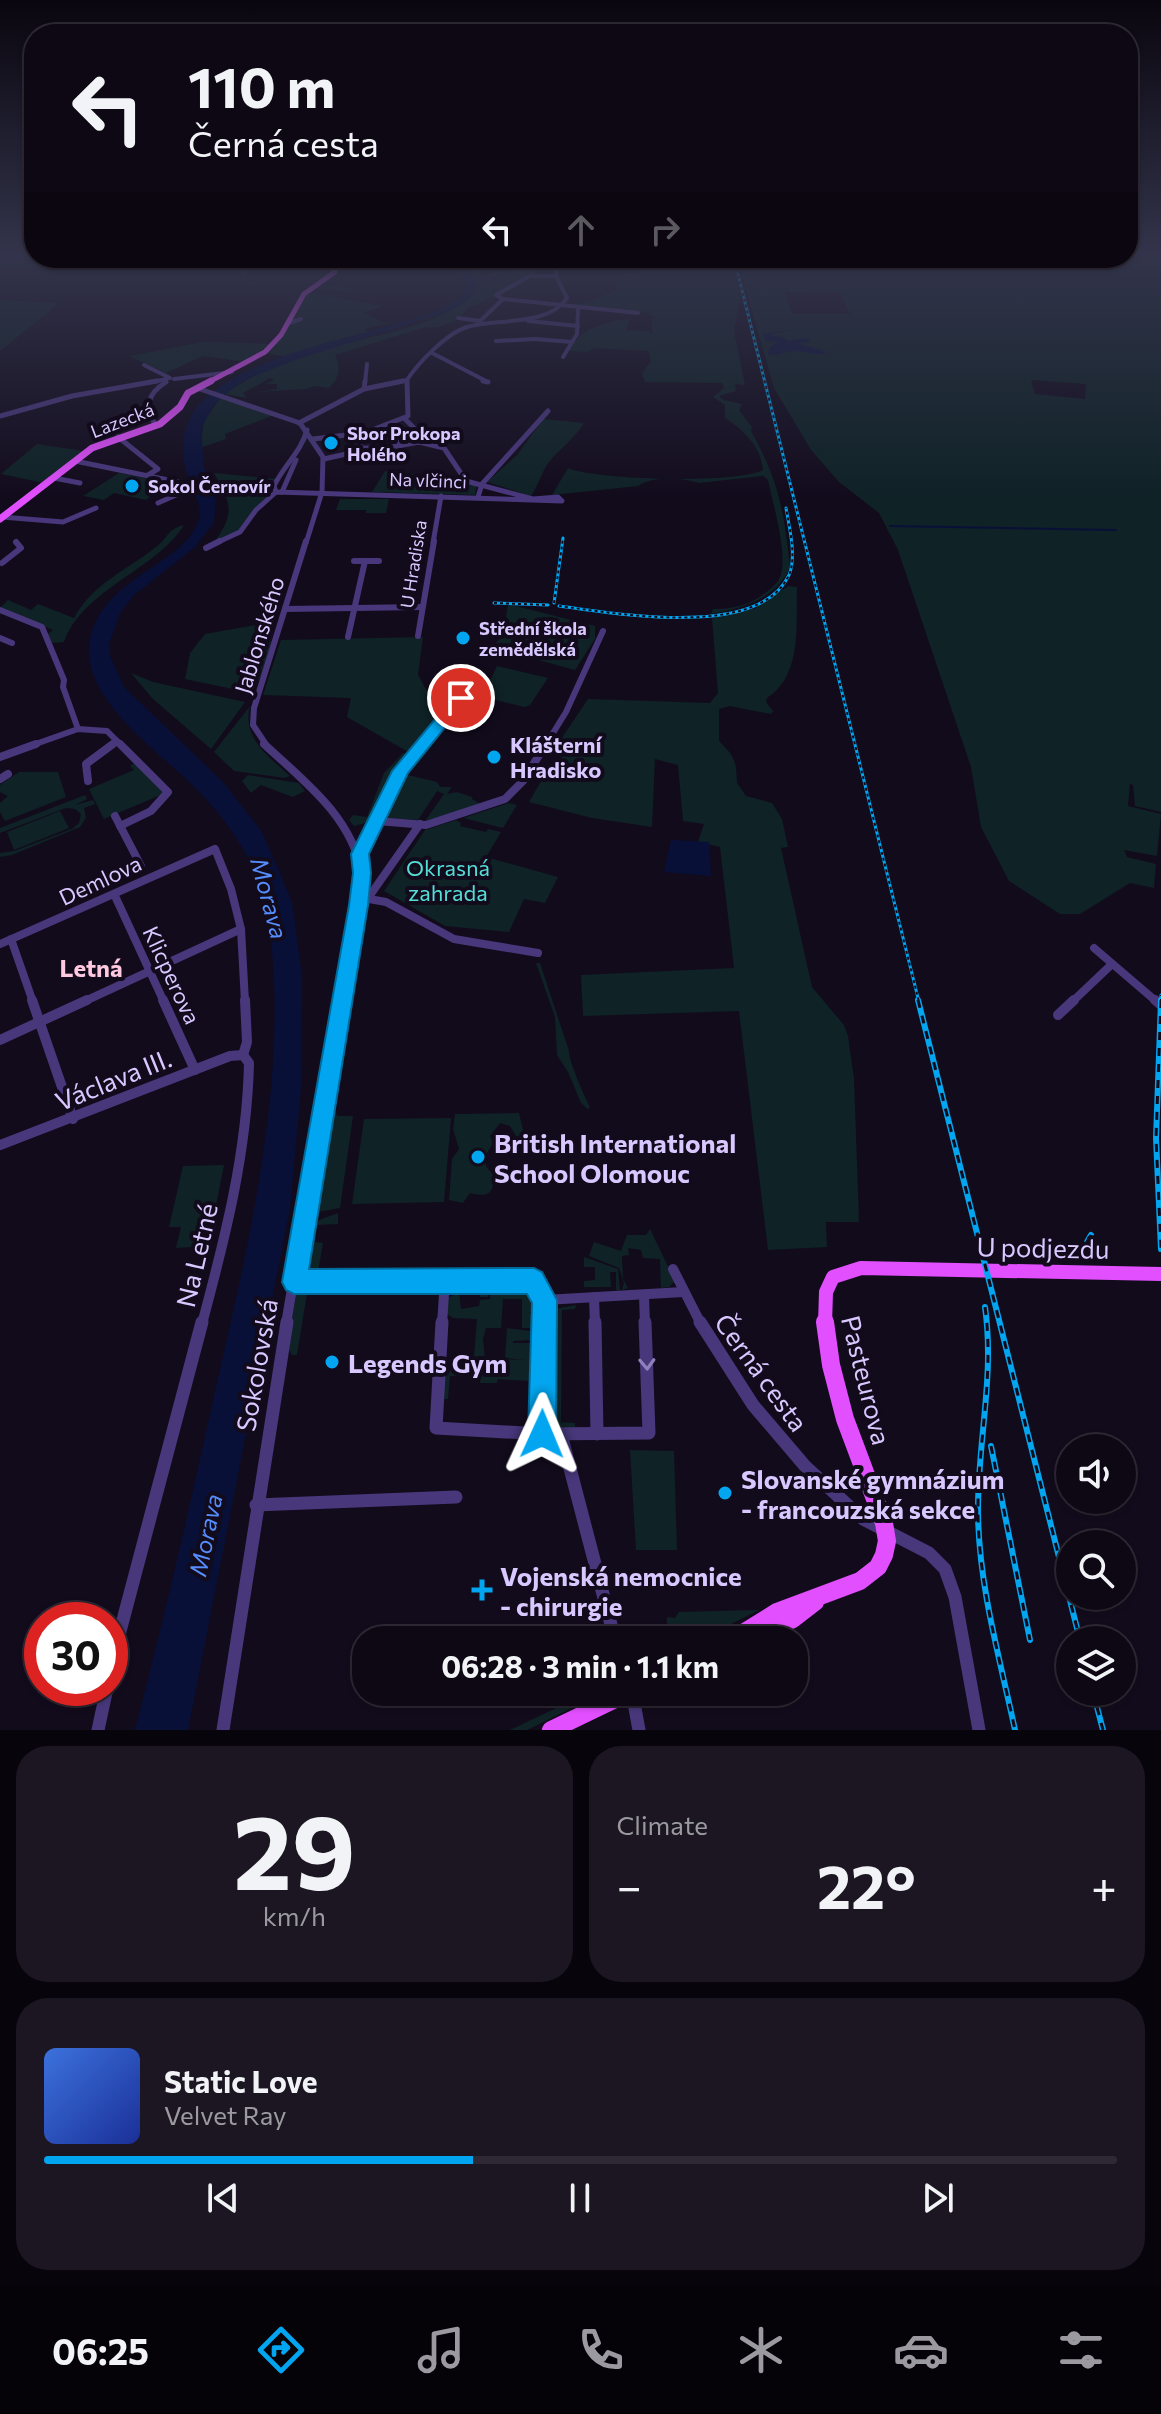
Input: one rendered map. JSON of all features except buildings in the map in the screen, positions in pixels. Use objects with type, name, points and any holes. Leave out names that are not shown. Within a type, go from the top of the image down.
[{"type":"main road","points":[[201,389],[248,365],[273,346],[281,335]]},
{"type":"main road","name":"Lazecká","points":[[1,518],[97,445],[156,426],[167,419],[186,395],[201,389]]},
{"type":"main road","name":"Pasteurova","points":[[886,1535],[839,1395],[828,1349],[822,1301],[828,1283],[841,1272],[861,1268],[925,1269]]},
{"type":"main road","name":"U podjezdu","points":[[925,1269],[1161,1274]]},
{"type":"main road","points":[[756,1626],[787,1608],[818,1599],[876,1569],[885,1551],[886,1535]]},
{"type":"main road","points":[[777,1626],[793,1619],[818,1599]]},
{"type":"main road","points":[[551,1730],[602,1706]]},
{"type":"street","points":[[405,419],[410,399],[407,380],[418,362],[455,335]]},
{"type":"street","points":[[563,357],[575,335]]},
{"type":"street","points":[[496,341],[535,339],[572,342]]},
{"type":"street","points":[[432,353],[453,361],[478,380],[488,382]]},
{"type":"street","points":[[364,389],[367,364]]},
{"type":"street","points":[[144,365],[170,379]]},
{"type":"street","points":[[0,416],[80,394],[232,372]]},
{"type":"street","points":[[156,426],[147,407],[149,394],[170,379]]},
{"type":"street","points":[[299,423],[364,389],[407,380]]},
{"type":"street","points":[[201,389],[299,423],[324,459],[344,455],[367,435],[405,419]]},
{"type":"street","points":[[478,497],[482,484],[548,411]]},
{"type":"street","points":[[405,419],[423,442]]},
{"type":"street","points":[[206,548],[240,532],[255,510],[279,492],[306,432]]},
{"type":"street","points":[[313,439],[367,435],[405,444]]},
{"type":"street","points":[[118,437],[158,469],[148,476]]},
{"type":"street","points":[[353,448],[423,442],[444,448],[463,479],[533,499]]},
{"type":"street","name":"Jablonského","points":[[324,459],[322,492],[254,708],[253,725],[262,742],[341,820],[360,854]]},
{"type":"street","points":[[75,461],[180,484],[178,494],[158,503]]},
{"type":"street","points":[[54,478],[80,483]]},
{"type":"street","name":"Na vlčinci","points":[[279,492],[533,499],[558,497],[561,498],[561,505]]},
{"type":"street","name":"U Hradiska","points":[[418,636],[441,496]]},
{"type":"street","points":[[1,518],[48,525],[81,519],[96,508]]},
{"type":"street","points":[[2,563],[21,548],[16,542]]},
{"type":"street","points":[[354,561],[379,561]]},
{"type":"street","points":[[348,637],[365,561]]},
{"type":"street","points":[[286,609],[422,607]]},
{"type":"street","points":[[0,610],[42,627],[64,680],[63,687],[78,729]]},
{"type":"street","points":[[377,821],[426,825],[499,802],[513,792],[534,766],[575,697],[603,631]]},
{"type":"street","points":[[0,638],[12,643]]},
{"type":"street","points":[[360,854],[401,771],[472,684]]},
{"type":"street","points":[[0,757],[78,729],[101,729],[168,792],[151,811],[120,826]]},
{"type":"street","points":[[88,781],[86,764],[117,741]]},
{"type":"street","name":"Demlova","points":[[115,816],[141,866]]},
{"type":"street","points":[[364,902],[420,824]]},
{"type":"street","points":[[351,833],[370,832]]},
{"type":"street","name":"Demlova","points":[[0,944],[115,896],[215,849]]},
{"type":"street","name":"Na Letné","points":[[128,1602],[227,1229],[245,1122],[249,1067],[243,1055],[247,1042],[241,929],[231,889],[215,849]]},
{"type":"street","name":"Sokolovská","points":[[223,1730],[256,1505],[364,902],[360,854]]},
{"type":"street","name":"Klicperova","points":[[115,896],[195,1070]]},
{"type":"street","points":[[364,902],[386,902],[454,939],[538,953]]},
{"type":"street","points":[[0,1040],[241,929]]},
{"type":"street","points":[[11,939],[73,1119]]},
{"type":"street","points":[[1094,948],[1161,1005]]},
{"type":"street","points":[[1058,1015],[1111,965]]},
{"type":"street","name":"Václava III.","points":[[0,1145],[235,1055],[243,1055]]},
{"type":"street","name":"Černá cesta","points":[[673,1269],[708,1341],[780,1438],[827,1486],[886,1535],[929,1552],[947,1571],[954,1593],[979,1730]]},
{"type":"street","points":[[445,1280],[436,1428],[542,1434],[649,1433],[644,1296]]},
{"type":"street","points":[[294,1282],[529,1280],[538,1285],[545,1300],[542,1434]]},
{"type":"street","points":[[545,1300],[683,1292]]},
{"type":"street","points":[[594,1297],[597,1434]]},
{"type":"street","points":[[561,1434],[611,1626]]},
{"type":"street","points":[[256,1505],[456,1497]]},
{"type":"street","points":[[98,1730],[103,1706]]},
{"type":"street","points":[[634,1706],[639,1730]]},
{"type":"green space","points":[[0,335],[20,335],[0,351]]},
{"type":"green space","points":[[359,335],[287,357],[266,353],[282,336]]},
{"type":"green space","points":[[380,335],[401,335],[335,355],[338,372],[329,388],[314,386],[257,392],[277,389],[277,384],[266,384],[274,380],[270,378],[243,393],[247,398],[225,394],[261,373],[326,349]]},
{"type":"green space","points":[[735,335],[745,385],[735,384],[736,391],[719,396],[742,404],[739,410],[752,427],[779,497],[790,567],[777,587],[768,594],[746,605],[711,614],[713,609],[744,605],[769,590],[779,579],[782,558],[779,530],[768,480],[763,476],[699,483],[674,479],[725,477],[763,470],[755,447],[739,428],[725,418],[725,405],[713,397],[724,388],[722,383],[645,382],[642,374],[651,361],[648,351],[594,348],[587,352],[569,351],[580,336]]},
{"type":"green space","points":[[759,335],[1161,335],[1161,812],[1135,806],[1133,785],[1130,784],[1128,806],[1161,814],[1157,856],[1124,850],[1127,857],[1156,864],[1154,888],[1130,883],[1080,914],[1060,914],[1009,881],[981,827],[971,767],[898,550],[879,513],[839,482],[811,450],[774,388]],"holes":[[[1031,380],[1086,384],[1085,399],[1035,394]]]},
{"type":"green space","points":[[203,342],[272,344],[246,362],[203,356],[166,373],[129,356]]},
{"type":"green space","points":[[221,397],[274,415],[225,434],[226,439],[200,448],[204,421]]},
{"type":"green space","points":[[543,419],[584,423],[549,462],[531,496],[487,482],[517,455]]},
{"type":"green space","points":[[37,444],[84,451],[44,483],[1,474]]},
{"type":"green space","points":[[568,468],[606,475],[664,479],[638,486],[552,495]]},
{"type":"green space","points":[[385,471],[458,478],[477,484],[475,495],[372,492]]},
{"type":"green space","name":"Sokol Černovír","points":[[119,473],[168,483],[146,500],[114,493],[104,500],[83,496]]},
{"type":"green space","points":[[214,473],[276,479],[270,493],[273,493],[255,511],[242,533],[211,547],[224,527],[229,511],[225,494]]},
{"type":"green space","points":[[340,499],[389,499],[386,513],[366,513],[366,510],[336,510]]},
{"type":"green space","points":[[184,525],[156,555],[87,608],[73,624],[64,642],[52,643],[48,634],[53,630],[0,608],[8,600],[31,610],[38,604],[74,618],[100,586],[156,547],[174,529]]},
{"type":"green space","points":[[788,586],[797,587],[795,649],[786,677],[767,698],[766,702],[773,711],[771,714],[730,706],[719,709],[719,741],[734,760],[737,783],[746,796],[772,803],[782,819],[788,847],[781,848],[812,987],[844,1025],[848,1036],[854,1079],[859,1222],[826,1222],[827,1247],[768,1250],[739,1011],[583,1016],[581,975],[734,968],[720,847],[698,842],[704,824],[683,821],[678,765],[655,759],[652,827],[592,818],[529,802],[551,764],[566,754],[559,742],[588,699],[710,703],[718,693],[712,618],[756,608]]},
{"type":"green space","points":[[508,604],[595,626],[595,639],[575,670],[516,654],[495,652],[495,644],[503,636]]},
{"type":"green space","points":[[273,622],[266,664],[251,689],[244,691],[244,688],[242,691],[185,679],[190,653],[205,634]]},
{"type":"green space","points":[[423,637],[418,675],[441,716],[412,754],[347,717],[351,698],[263,695],[281,640]]},
{"type":"green space","points":[[497,666],[548,678],[530,705],[525,707],[482,697]]},
{"type":"green space","points":[[131,673],[153,682],[245,702],[211,749],[153,699]]},
{"type":"green space","points":[[250,706],[253,737],[290,776],[285,778],[234,771],[214,752]]},
{"type":"green space","points":[[447,718],[449,720],[417,765],[404,774],[437,782],[440,787],[452,787],[447,794],[457,792],[472,797],[482,805],[425,821],[444,794],[437,791],[418,820],[383,818],[400,775]]},
{"type":"green space","points":[[403,753],[410,755],[373,821],[354,826],[349,820],[353,815],[367,817],[384,773]]},
{"type":"green space","points":[[136,762],[162,788],[163,794],[104,819],[89,789],[134,770],[130,766]]},
{"type":"green space","points":[[19,772],[58,772],[66,797],[5,821],[0,812],[0,803],[8,796],[0,792],[0,785]]},
{"type":"green space","points":[[248,775],[299,783],[305,791],[293,797],[261,785],[251,793],[242,781]]},
{"type":"green space","points":[[85,795],[87,799],[75,805],[93,800],[95,804],[84,808],[86,818],[80,827],[0,857],[0,853],[14,851],[72,829],[79,823],[81,814],[75,809],[66,808],[0,833],[0,828]]},
{"type":"green space","points":[[509,803],[517,805],[503,828],[463,818]]},
{"type":"green space","points":[[60,811],[69,828],[14,850],[7,832]]},
{"type":"green space","name":"Okrasná zahrada","points":[[456,820],[461,823],[460,826],[501,832],[486,857],[558,877],[545,903],[524,899],[509,932],[445,926],[384,891],[425,830]]},
{"type":"green space","points":[[536,963],[540,963],[574,1070],[590,1107],[588,1109],[581,1103],[557,1055],[555,1017]]},
{"type":"green space","points":[[332,1097],[337,1116],[353,1116],[340,1208],[312,1213],[328,1098]]},
{"type":"green space","points":[[519,1113],[525,1138],[517,1138],[510,1126],[500,1123],[490,1136],[493,1143],[484,1158],[487,1168],[494,1175],[489,1193],[470,1193],[463,1203],[449,1200],[452,1159],[459,1149],[453,1129],[455,1114]]},
{"type":"green space","points":[[451,1118],[444,1202],[352,1204],[364,1119]]},
{"type":"green space","points":[[224,1165],[208,1246],[176,1248],[181,1227],[169,1227],[183,1166]]},
{"type":"green space","points":[[338,1213],[338,1224],[317,1225],[314,1242],[323,1243],[317,1278],[304,1278],[300,1269],[308,1224]]},
{"type":"green space","points":[[650,1229],[675,1281],[669,1287],[661,1288],[660,1259],[643,1258],[641,1250],[628,1248],[629,1255],[622,1256],[623,1279],[628,1288],[622,1290],[624,1283],[619,1268],[589,1256],[594,1242],[621,1251],[627,1235],[646,1235]]},
{"type":"green space","points":[[584,1257],[618,1269],[620,1291],[616,1290],[616,1272],[610,1272],[611,1287],[584,1287],[584,1281],[595,1280],[595,1267],[584,1267]]},
{"type":"green space","points":[[524,1283],[533,1286],[532,1311],[529,1313],[532,1314],[531,1328],[522,1328],[522,1299],[503,1299],[501,1328],[486,1328],[483,1339],[485,1358],[525,1360],[505,1358],[507,1328],[531,1331],[531,1340],[513,1341],[531,1343],[530,1381],[498,1379],[497,1383],[480,1383],[480,1376],[450,1376],[448,1399],[440,1399],[443,1371],[483,1370],[483,1365],[473,1366],[468,1358],[474,1357],[477,1319],[453,1318],[447,1314],[446,1299],[454,1295],[453,1286],[464,1284],[464,1290],[488,1289],[488,1297],[480,1297],[480,1292],[459,1292],[461,1309],[479,1306],[480,1300],[490,1299],[491,1289],[524,1289]]},
{"type":"green space","points":[[308,1287],[297,1355],[292,1355],[287,1346],[297,1290]]},
{"type":"green space","points":[[576,1305],[575,1309],[562,1310],[561,1422],[575,1423],[575,1428],[555,1428],[547,1422],[548,1319],[554,1309]]},
{"type":"green space","points":[[630,1450],[674,1451],[677,1550],[636,1550]]},
{"type":"green space","points":[[759,1610],[727,1626],[667,1626],[667,1617],[675,1618],[679,1612]]},
{"type":"green space","points":[[561,1706],[576,1706],[527,1730],[510,1730]]},
{"type":"water","name":"Morava","points":[[357,335],[375,335],[295,360],[245,380],[213,406],[201,429],[204,467],[216,501],[214,523],[194,548],[134,595],[120,613],[109,644],[110,656],[124,687],[223,782],[262,832],[292,902],[302,976],[301,1089],[290,1208],[188,1730],[135,1730],[187,1516],[253,1216],[270,1098],[274,981],[266,906],[248,858],[207,800],[128,726],[110,705],[97,682],[90,659],[91,635],[112,598],[177,550],[198,522],[200,509],[187,472],[183,442],[191,416],[199,404],[225,383],[244,373],[306,349]]},
{"type":"water","points":[[762,335],[782,337],[788,341],[808,338],[810,342],[797,343],[827,352],[768,354],[769,348],[778,342],[766,341]]},
{"type":"water","points":[[671,840],[709,842],[711,876],[664,872]]},
{"type":"waterway","points":[[890,526],[1116,530]]},
{"type":"railway","points":[[753,335],[919,1002]]},
{"type":"railway","points":[[559,606],[684,618],[748,608],[773,595],[789,575],[792,551],[786,508]]},
{"type":"railway","points":[[554,603],[563,538]]},
{"type":"railway","points":[[494,603],[548,605]]},
{"type":"railway","points":[[1161,995],[1161,1000]]},
{"type":"railway","points":[[918,1000],[1076,1626]]},
{"type":"railway","points":[[1161,1000],[1156,1138],[1161,1249]]},
{"type":"railway","points":[[1087,1242],[1091,1235]]},
{"type":"railway","points":[[985,1307],[988,1359],[978,1488],[979,1541],[991,1623],[1015,1730]]},
{"type":"railway","points":[[991,1446],[1030,1640]]},
{"type":"railway","points":[[1097,1706],[1103,1730]]},
{"type":"place","name":"Sbor Prokopa Holého","points":[[331,443]]},
{"type":"place","name":"Sokol Černovír","points":[[132,486]]},
{"type":"place","name":"Střední škola zemědělská","points":[[463,638]]},
{"type":"place","name":"Klášterní Hradisko","points":[[494,757]]},
{"type":"place","name":"British International School Olomouc","points":[[478,1157]]},
{"type":"place","name":"Legends Gym","points":[[332,1362]]},
{"type":"place","name":"Slovanské gymnázium - francouzská sekce","points":[[725,1493]]},
{"type":"place","name":"Vojenská nemocnice - chirurgie","points":[[482,1590]]},
{"type":"district","name":"Letná","points":[[91,967]]},
{"type":"route","points":[[461,698],[401,771],[360,854],[362,881],[294,1282],[534,1281],[545,1300],[542,1434]]}]
